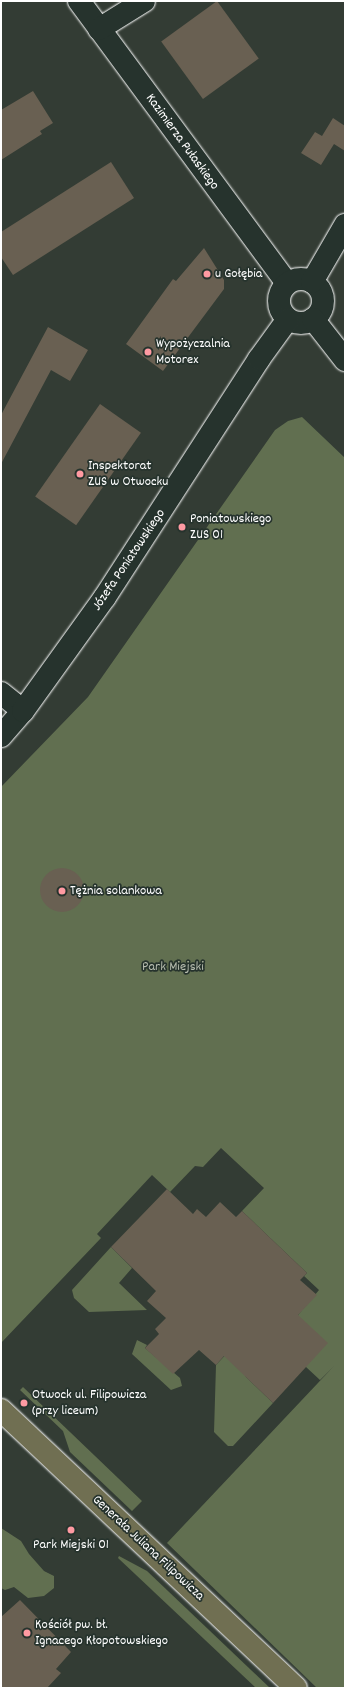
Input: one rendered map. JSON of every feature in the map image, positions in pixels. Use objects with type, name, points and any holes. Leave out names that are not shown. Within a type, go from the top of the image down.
[{"type":"main road","name":"Generała Juliana Filipowicza","points":[[1,1410],[295,1688]]},
{"type":"street","name":"Kazimierza Pułaskiego","points":[[79,1],[288,283]]},
{"type":"street","points":[[99,29],[144,1]]},
{"type":"street","points":[[312,282],[345,225]]},
{"type":"street","points":[[300,278],[312,282],[318,286],[323,300],[322,307],[313,319],[301,323],[288,319],[283,314],[279,301],[282,288],[288,283],[300,278]]},
{"type":"street","name":"Józefa Poniatowskiego","points":[[1,736],[23,711],[105,597],[259,359],[288,319]]},
{"type":"street","points":[[313,319],[345,360]]},
{"type":"street","points":[[1,694],[23,711]]},
{"type":"green space","name":"Park Miejski","points":[[302,417],[345,458],[345,1688],[317,1688],[167,1543],[334,1366],[320,1380],[306,1367],[298,1315],[319,1290],[304,1276],[307,1273],[242,1211],[264,1188],[221,1148],[203,1167],[195,1166],[170,1192],[152,1175],[97,1234],[101,1238],[1,1343],[1,787],[88,697],[275,430],[288,421]]},
{"type":"green space","points":[[111,1247],[132,1268],[119,1283],[147,1310],[89,1312],[74,1298],[72,1290]]},
{"type":"green space","points":[[137,1340],[147,1345],[145,1348],[180,1378],[182,1386],[171,1390],[132,1354]]},
{"type":"green space","points":[[230,1350],[246,1377],[273,1403],[233,1446],[228,1446],[214,1432],[216,1365]]},
{"type":"green space","points":[[23,1387],[142,1501],[132,1511],[70,1452],[63,1431],[20,1390]]},
{"type":"green space","points":[[1,1528],[21,1541],[29,1554],[44,1571],[54,1576],[54,1588],[44,1596],[28,1598],[14,1587],[5,1590],[1,1588]]},
{"type":"green space","points":[[119,1556],[147,1571],[270,1688],[256,1688],[118,1558]]},
{"type":"building","points":[[217,1],[259,58],[203,99],[161,42]]},
{"type":"building","points":[[33,91],[53,123],[40,131],[42,134],[1,160],[1,110]]},
{"type":"building","points":[[333,118],[345,126],[345,151],[334,144],[321,165],[301,153],[315,132],[322,136]]},
{"type":"building","points":[[111,162],[134,198],[13,275],[1,257],[1,232]]},
{"type":"building","points":[[204,248],[224,280],[224,289],[163,371],[126,344],[173,279],[176,281]]},
{"type":"building","points":[[48,327],[88,350],[70,381],[51,370],[1,464],[1,415]]},
{"type":"building","name":"Inspektorat ZUS w Otwocku","points":[[100,404],[141,433],[76,525],[35,497]]},
{"type":"building","name":"Tężnia solankowa","points":[[62,868],[74,872],[80,878],[84,890],[80,902],[74,908],[62,912],[50,908],[44,902],[40,890],[44,878],[50,872]]},
{"type":"building","points":[[167,1189],[193,1214],[197,1209],[206,1217],[220,1202],[236,1217],[242,1211],[307,1273],[300,1280],[317,1295],[298,1315],[328,1343],[273,1403],[224,1356],[216,1365],[199,1350],[173,1374],[145,1348],[159,1334],[155,1329],[166,1318],[147,1301],[156,1291],[111,1247]]},
{"type":"building","name":"Kościół pw. bł. Ignacego Kłopotowskiego","points":[[20,1600],[71,1652],[56,1669],[61,1673],[47,1688],[1,1688],[1,1617]]},
{"type":"place","name":"u Gołębia","points":[[207,274]]},
{"type":"place","name":"Wypożyczalnia Motorex","points":[[148,352]]},
{"type":"place","name":"Inspektorat ZUS w Otwocku","points":[[80,474]]},
{"type":"place","name":"Poniatowskiego ZUS 01","points":[[182,527]]},
{"type":"place","name":"Tężnia solankowa","points":[[62,891]]},
{"type":"place","name":"Otwock ul. Filipowicza (przy liceum)","points":[[24,1403]]},
{"type":"place","name":"Park Miejski 01","points":[[71,1530]]},
{"type":"place","name":"Kościół pw. bł. Ignacego Kłopotowskiego","points":[[27,1633]]}]
